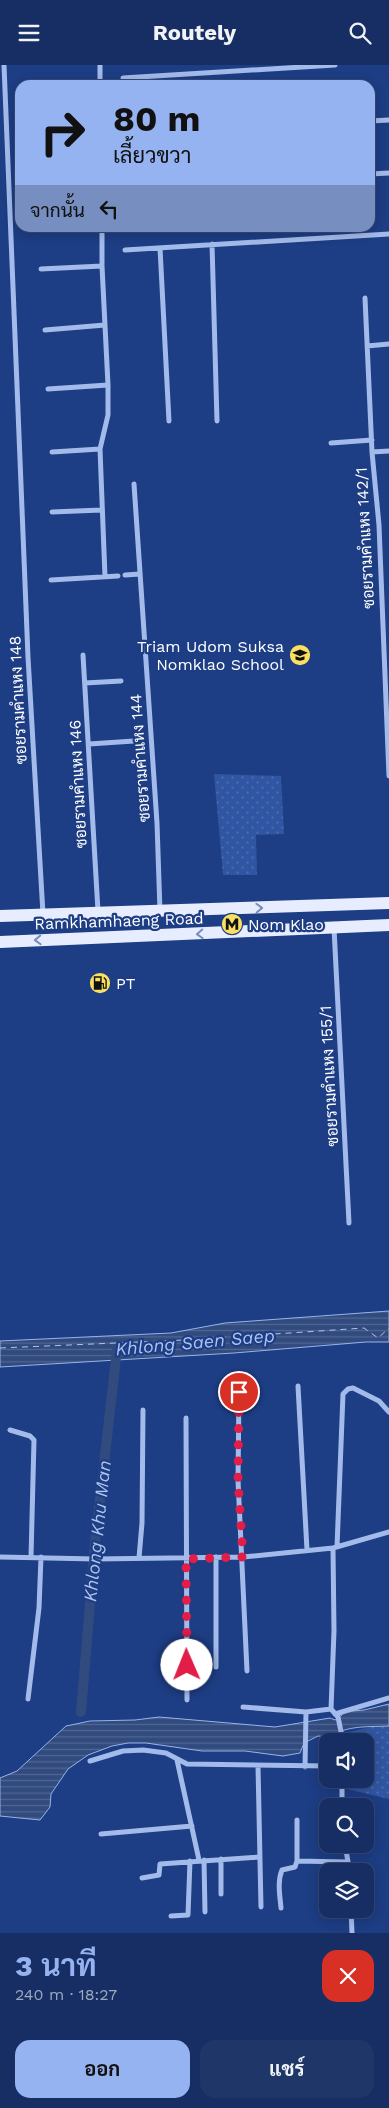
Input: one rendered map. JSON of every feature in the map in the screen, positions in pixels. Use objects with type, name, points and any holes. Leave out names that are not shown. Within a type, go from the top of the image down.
[{"type":"main road","name":"Ramkhamhaeng Road","points":[[0,916],[389,903]]},
{"type":"main road","name":"Ramkhamhaeng Road","points":[[0,942],[389,925]]},
{"type":"street","name":"ซอยรามคำแหง 148","points":[[4,65],[28,657],[43,915]]},
{"type":"street","points":[[100,65],[100,80]]},
{"type":"street","points":[[124,78],[335,65]]},
{"type":"street","points":[[375,121],[389,120]]},
{"type":"street","points":[[375,174],[389,173]]},
{"type":"street","points":[[102,232],[108,385],[108,415],[100,449],[105,577]]},
{"type":"street","points":[[125,250],[389,234]]},
{"type":"street","points":[[212,245],[217,421]]},
{"type":"street","points":[[160,248],[169,421]]},
{"type":"street","points":[[41,269],[102,266]]},
{"type":"street","name":"ซอยรามคำแหง 142/1","points":[[365,298],[372,452],[379,525],[389,776]]},
{"type":"street","points":[[45,330],[105,325]]},
{"type":"street","points":[[367,346],[389,344]]},
{"type":"street","points":[[48,389],[108,385]]},
{"type":"street","points":[[332,443],[372,439]]},
{"type":"street","points":[[52,452],[100,449]]},
{"type":"street","points":[[372,452],[389,451]]},
{"type":"street","name":"ซอยรามคำแหง 144","points":[[134,484],[157,823],[160,912]]},
{"type":"street","points":[[52,513],[101,510]]},
{"type":"street","points":[[125,575],[140,574]]},
{"type":"street","points":[[51,580],[118,576]]},
{"type":"street","name":"ซอยรามคำแหง 146","points":[[83,655],[98,912]]},
{"type":"street","points":[[85,683],[121,681]]},
{"type":"street","points":[[88,744],[134,741]]},
{"type":"street","name":"ซอยรามคำแหง 155/1","points":[[334,927],[349,1223]]},
{"type":"street","points":[[298,1386],[307,1550]]},
{"type":"street","points":[[342,1733],[335,1713],[334,1631],[335,1548],[342,1397],[345,1391],[353,1388],[379,1401],[389,1412]]},
{"type":"street","points":[[239,1392],[238,1480],[247,1671]]},
{"type":"street","points":[[139,1558],[143,1410]]},
{"type":"street","points":[[186,1418],[188,1701]]},
{"type":"street","points":[[10,1430],[30,1436],[34,1440],[31,1557]]},
{"type":"street","points":[[0,1557],[186,1559],[243,1557],[335,1548],[389,1532]]},
{"type":"street","points":[[28,1699],[39,1608],[41,1557]]},
{"type":"street","points":[[216,1557],[216,1667]]},
{"type":"street","points":[[243,1707],[335,1713],[389,1698]]},
{"type":"street","points":[[305,1767],[306,1712]]},
{"type":"street","points":[[90,1761],[123,1751],[143,1750],[166,1753],[187,1765],[319,1766]]},
{"type":"street","points":[[177,1760],[202,1860],[204,1912]]},
{"type":"street","points":[[258,1766],[261,1907]]},
{"type":"street","points":[[280,1908],[280,1873],[282,1870],[295,1867],[297,1861],[297,1820]]},
{"type":"street","points":[[101,1834],[192,1826]]},
{"type":"street","points":[[297,1861],[348,1862],[346,1853]]},
{"type":"street","points":[[142,1877],[159,1875],[160,1864],[259,1857]]},
{"type":"street","points":[[221,1859],[221,1894]]},
{"type":"street","points":[[171,1916],[188,1915],[190,1861]]},
{"type":"street","points":[[351,1918],[352,1933]]},
{"type":"shaded area","points":[[214,774],[281,776],[284,834],[256,835],[257,875],[223,875]]},
{"type":"shaded area","points":[[389,1723],[389,1799],[347,1789],[374,1788],[374,1733],[348,1732]]},
{"type":"water","name":"Khlong Saen Saep","points":[[389,1311],[389,1342],[0,1367],[0,1341],[171,1333],[225,1323]]},
{"type":"water","points":[[389,1704],[389,1726],[358,1727],[336,1733],[319,1733],[319,1736],[304,1743],[300,1753],[283,1756],[245,1751],[202,1751],[146,1743],[128,1743],[112,1746],[88,1755],[68,1769],[51,1794],[50,1807],[40,1820],[0,1816],[0,1778],[17,1771],[66,1726],[90,1721],[135,1720],[159,1717],[275,1727],[330,1718],[335,1720],[342,1715],[341,1712],[364,1710]]},
{"type":"waterway","name":"Khlong Khu Man","points":[[81,1712],[95,1543],[117,1349]]},
{"type":"ferry route","points":[[0,1348],[185,1340],[364,1328],[378,1338],[389,1328]]},
{"type":"place","name":"Triam Udom Suksa Nomklao School","points":[[300,655]]},
{"type":"place","name":"Nom Klao","points":[[232,924]]},
{"type":"place","name":"PT","points":[[100,983]]},
{"type":"route","points":[[187,1665],[186,1559],[243,1557],[238,1480],[239,1392]]}]
